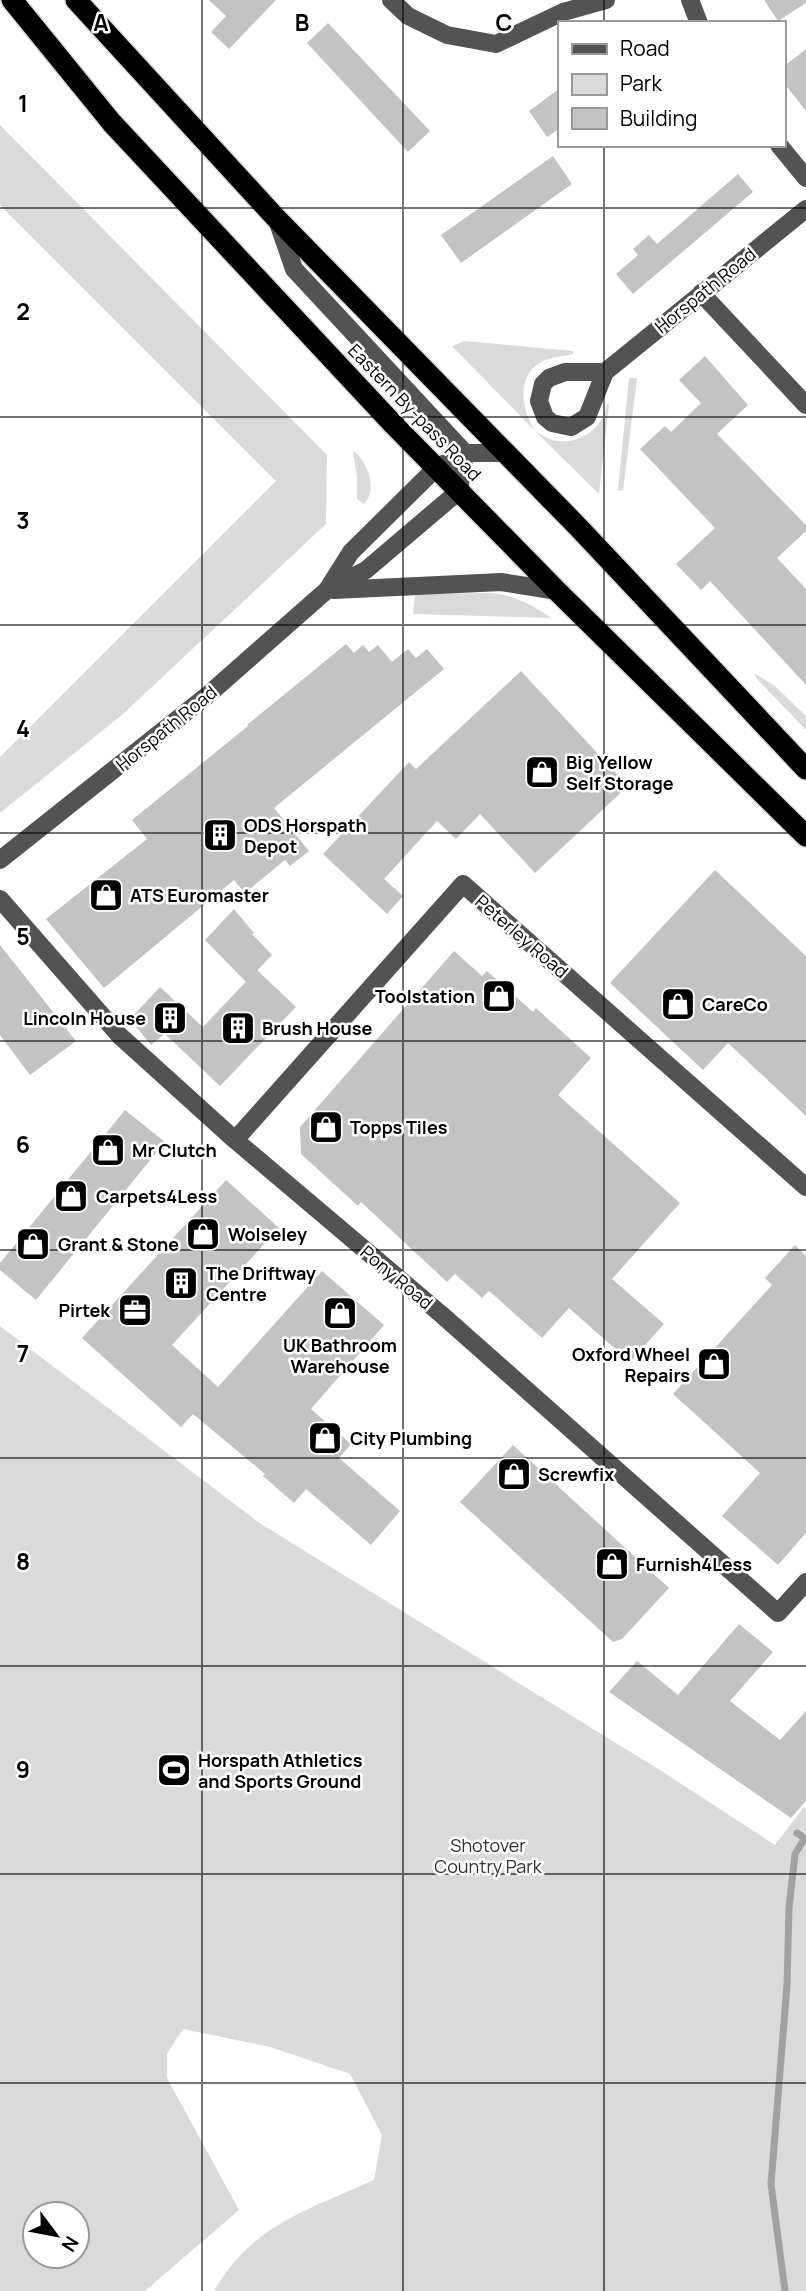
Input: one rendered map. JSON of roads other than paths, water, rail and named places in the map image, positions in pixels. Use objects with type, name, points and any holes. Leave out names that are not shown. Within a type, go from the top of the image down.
[{"type":"highway","name":"Eastern By-pass Road","points":[[12,0],[112,123],[257,280],[458,491],[806,836]]},
{"type":"highway","name":"Eastern By-pass Road","points":[[76,0],[276,218],[579,528],[806,769]]},
{"type":"street","points":[[391,0],[408,16],[447,35],[496,44],[563,12],[606,0]]},
{"type":"street","points":[[690,0],[698,21]]},
{"type":"street","points":[[781,147],[806,178]]},
{"type":"street","name":"Horspath Road","points":[[605,372],[806,209]]},
{"type":"street","points":[[276,218],[294,269],[465,453],[458,491]]},
{"type":"street","points":[[701,293],[806,405]]},
{"type":"street","name":"Horspath Road","points":[[327,590],[351,552],[436,468],[465,453],[504,453]]},
{"type":"street","name":"Horspath Road","points":[[0,860],[209,694],[327,590],[366,569],[458,491]]},
{"type":"street","points":[[327,590],[501,582],[557,591]]},
{"type":"street","name":"Peterley Road","points":[[235,1140],[463,884],[806,1187]]},
{"type":"street","name":"Pony Road","points":[[0,899],[120,1037],[235,1140],[442,1315],[778,1613],[806,1582]]},
{"type":"waterway","points":[[797,1833],[806,1839]]},
{"type":"waterway","points":[[785,2291],[771,2184],[787,1985],[789,1908],[795,1854],[805,1838]]},
{"type":"place","name":"Big Yellow Self Storage","points":[[542,772]]},
{"type":"place","name":"ODS Horspath Depot","points":[[220,835]]},
{"type":"place","name":"ATS Euromaster","points":[[106,895]]},
{"type":"place","name":"Toolstation","points":[[499,996]]},
{"type":"place","name":"CareCo","points":[[678,1004]]},
{"type":"place","name":"Lincoln House","points":[[170,1018]]},
{"type":"place","name":"Brush House","points":[[238,1028]]},
{"type":"place","name":"Topps Tiles","points":[[326,1127]]},
{"type":"place","name":"Mr Clutch","points":[[108,1150]]},
{"type":"place","name":"Carpets4Less","points":[[71,1196]]},
{"type":"place","name":"Wolseley","points":[[203,1234]]},
{"type":"place","name":"Grant & Stone","points":[[33,1244]]},
{"type":"place","name":"The Driftway Centre","points":[[181,1283]]},
{"type":"place","name":"Pirtek","points":[[135,1310]]},
{"type":"place","name":"UK Bathroom Warehouse","points":[[340,1313]]},
{"type":"place","name":"Oxford Wheel Repairs","points":[[714,1364]]},
{"type":"place","name":"City Plumbing","points":[[325,1438]]},
{"type":"place","name":"Screwfix","points":[[514,1474]]},
{"type":"place","name":"Furnish4Less","points":[[612,1564]]},
{"type":"place","name":"Horspath Athletics and Sports Ground","points":[[174,1770]]},
{"type":"park label","name":"Shotover Country Park","points":[[488,1855]]}]
